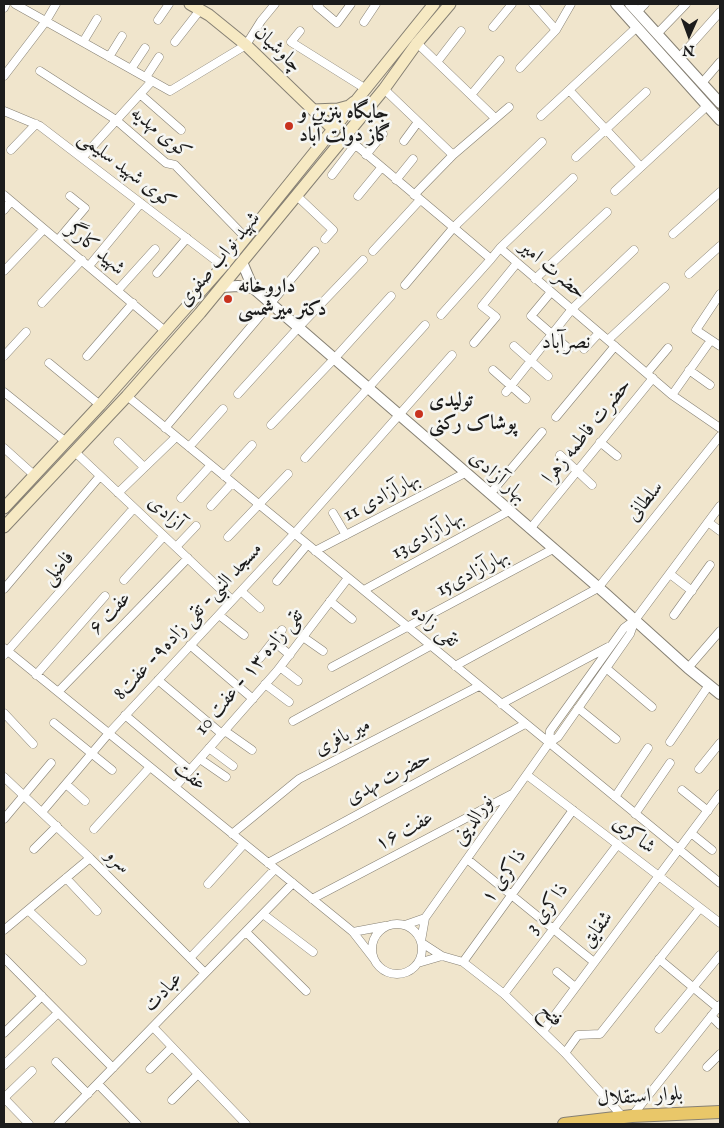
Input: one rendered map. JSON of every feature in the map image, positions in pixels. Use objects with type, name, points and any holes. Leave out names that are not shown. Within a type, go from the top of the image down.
[{"type":"main road","name":"شهید نواب صفوی","points":[[4,528],[127,396],[222,287],[384,89],[417,43],[450,4]]},
{"type":"main road","name":"شهید نواب صفوی","points":[[4,507],[100,405],[223,266],[334,130],[430,5]]},
{"type":"main road","name":"چاوشیان","points":[[195,7],[246,45],[334,130]]},
{"type":"main road","points":[[313,110],[338,109],[349,106],[357,100]]},
{"type":"main road","name":"بلوار استقلال","points":[[564,1124],[628,1117],[712,1116]]},
{"type":"street","points":[[4,8],[6,4]]},
{"type":"street","points":[[15,4],[170,91],[246,45],[274,4]]},
{"type":"street","points":[[4,76],[46,21],[56,4]]},
{"type":"street","points":[[158,20],[169,4]]},
{"type":"street","points":[[319,4],[317,6],[337,23],[351,4]]},
{"type":"street","points":[[364,22],[376,4]]},
{"type":"street","points":[[493,27],[512,4]]},
{"type":"street","points":[[533,4],[556,30]]},
{"type":"street","points":[[520,68],[556,30],[571,4]]},
{"type":"street","points":[[616,4],[720,120]]},
{"type":"street","points":[[630,4],[720,103]]},
{"type":"street","points":[[638,12],[645,4]]},
{"type":"street","points":[[657,34],[686,4]]},
{"type":"street","points":[[176,42],[195,7]]},
{"type":"street","points":[[679,58],[720,12]]},
{"type":"street","points":[[83,42],[97,19]]},
{"type":"street","points":[[541,116],[637,27]]},
{"type":"street","points":[[300,31],[291,42],[366,89]]},
{"type":"street","points":[[437,62],[461,31]]},
{"type":"street","points":[[109,57],[122,36]]},
{"type":"street","points":[[417,43],[495,118]]},
{"type":"street","points":[[131,69],[145,48]]},
{"type":"street","points":[[82,158],[140,94],[159,57]]},
{"type":"street","points":[[471,95],[500,60]]},
{"type":"street","points":[[702,83],[720,62]]},
{"type":"street","name":"کوی مهدیه","points":[[40,71],[116,120],[166,163],[174,165],[246,238]]},
{"type":"street","points":[[384,89],[453,155]]},
{"type":"street","points":[[569,90],[641,167]]},
{"type":"street","points":[[576,157],[646,92]]},
{"type":"street","points":[[140,94],[182,130]]},
{"type":"street","points":[[615,191],[707,106]]},
{"type":"street","points":[[373,252],[453,155],[509,107]]},
{"type":"street","name":"کوی شهید سلیمی","points":[[4,112],[36,124],[223,266]]},
{"type":"street","points":[[404,141],[418,122]]},
{"type":"street","points":[[23,152],[14,148],[36,124]]},
{"type":"street","points":[[366,155],[383,134]]},
{"type":"street","name":"حضرت امیر","points":[[345,136],[491,259],[500,248],[672,395],[720,428]]},
{"type":"street","points":[[405,285],[454,228],[542,142]]},
{"type":"street","points":[[332,175],[355,145]]},
{"type":"street","points":[[396,180],[413,159]]},
{"type":"street","points":[[358,196],[381,168]]},
{"type":"street","points":[[500,248],[573,178]]},
{"type":"street","points":[[673,234],[720,192]]},
{"type":"street","name":"شهید کارگر","points":[[4,195],[165,330]]},
{"type":"street","points":[[58,240],[85,208],[70,196]]},
{"type":"street","points":[[297,196],[333,230],[325,239]]},
{"type":"street","points":[[4,210],[11,201]]},
{"type":"street","points":[[89,266],[141,203]]},
{"type":"street","points":[[535,279],[607,212]]},
{"type":"street","points":[[4,271],[44,229]]},
{"type":"street","points":[[157,273],[187,238]]},
{"type":"street","points":[[689,274],[720,246]]},
{"type":"street","points":[[118,290],[155,249]]},
{"type":"street","points":[[508,389],[572,309],[634,250]]},
{"type":"street","points":[[165,428],[315,251]]},
{"type":"street","points":[[440,315],[491,259]]},
{"type":"street","points":[[42,303],[82,260]]},
{"type":"street","points":[[238,394],[363,260]]},
{"type":"street","name":"بهار آزادی","points":[[242,262],[252,288],[720,694]]},
{"type":"street","points":[[474,343],[496,317],[482,306],[516,263]]},
{"type":"street","points":[[222,287],[252,288]]},
{"type":"street","points":[[608,340],[665,287]]},
{"type":"street","points":[[551,292],[531,316],[569,348]]},
{"type":"street","points":[[672,395],[689,370],[717,341],[696,330],[720,294]]},
{"type":"street","points":[[272,425],[391,296]]},
{"type":"street","points":[[86,356],[133,302]]},
{"type":"street","points":[[305,458],[424,325]]},
{"type":"street","points":[[4,356],[26,332]]},
{"type":"street","points":[[584,349],[599,333]]},
{"type":"street","points":[[514,346],[548,376]]},
{"type":"street","points":[[556,417],[615,346]]},
{"type":"street","name":"حضرت فاطمه زهرا","points":[[530,529],[600,442],[650,376],[668,348]]},
{"type":"street","name":"مسجد النبی- تقی زاده۹- عفت8","points":[[42,812],[109,733],[294,534],[452,355]]},
{"type":"street","points":[[49,363],[100,405]]},
{"type":"street","points":[[493,370],[508,389],[526,399]]},
{"type":"street","points":[[689,370],[710,385]]},
{"type":"street","points":[[4,392],[66,442]]},
{"type":"street","name":"تقی زاده","points":[[127,396],[679,850],[720,881]]},
{"type":"street","points":[[189,447],[223,408]]},
{"type":"street","points":[[490,494],[542,432]]},
{"type":"street","name":"سلطانی","points":[[598,588],[720,436]]},
{"type":"street","points":[[118,493],[176,437]]},
{"type":"street","points":[[118,442],[144,467]]},
{"type":"street","points":[[600,442],[617,456]]},
{"type":"street","points":[[224,476],[252,445]]},
{"type":"street","points":[[4,448],[34,475]]},
{"type":"street","name":"آزادی","points":[[75,452],[232,600]]},
{"type":"street","points":[[560,455],[592,485]]},
{"type":"street","points":[[181,498],[211,465]]},
{"type":"street","name":"بهارآزادی 11","points":[[315,551],[465,473]]},
{"type":"street","points":[[228,537],[260,506],[288,474]]},
{"type":"street","points":[[4,589],[100,476]]},
{"type":"street","points":[[211,506],[232,483]]},
{"type":"street","name":"نورالدینی","points":[[549,743],[550,731],[610,646],[624,628],[635,620],[720,506]]},
{"type":"street","name":"فاضلی","points":[[5,651],[134,508]]},
{"type":"street","name":"بهارآزادی13","points":[[364,590],[509,511]]},
{"type":"street","points":[[333,513],[346,535]]},
{"type":"street","points":[[708,522],[720,531]]},
{"type":"street","points":[[176,547],[196,526]]},
{"type":"street","points":[[124,580],[164,536]]},
{"type":"street","points":[[277,581],[308,545]]},
{"type":"street","name":"بهارآزادی15","points":[[332,667],[553,549]]},
{"type":"street","name":"عفت ۶","points":[[58,692],[188,558]]},
{"type":"street","points":[[674,615],[710,565]]},
{"type":"street","points":[[670,574],[692,590]]},
{"type":"street","name":"تقی زاده ۱۳ - عفت 10","points":[[175,788],[290,655],[348,578]]},
{"type":"street","points":[[455,666],[598,588]]},
{"type":"street","points":[[241,591],[260,608]]},
{"type":"street","points":[[36,674],[105,596]]},
{"type":"street","points":[[330,601],[352,619]]},
{"type":"street","points":[[219,614],[244,634]]},
{"type":"street","name":"نورالدینی","points":[[421,942],[425,918],[549,743],[558,737],[630,634],[635,620]]},
{"type":"street","points":[[260,658],[282,630]]},
{"type":"street","points":[[688,668],[720,631]]},
{"type":"street","points":[[303,636],[323,651]]},
{"type":"street","points":[[273,641],[290,655]]},
{"type":"street","points":[[190,645],[253,699]]},
{"type":"street","points":[[294,721],[430,646]]},
{"type":"street","points":[[501,704],[610,646]]},
{"type":"street","name":"عفت","points":[[5,651],[36,674],[353,932],[374,959]]},
{"type":"street","points":[[280,667],[298,681]]},
{"type":"street","points":[[606,668],[652,707]]},
{"type":"street","points":[[158,680],[223,733],[252,750]]},
{"type":"street","points":[[266,684],[290,702]]},
{"type":"street","points":[[670,742],[709,685]]},
{"type":"street","name":"میر بافری","points":[[232,834],[299,779],[479,686]]},
{"type":"street","points":[[578,708],[616,738]]},
{"type":"street","points":[[4,712],[33,744]]},
{"type":"street","points":[[126,715],[190,770]]},
{"type":"street","points":[[54,723],[112,770]]},
{"type":"street","name":"حضرت مهدی","points":[[268,863],[525,724]]},
{"type":"street","points":[[699,769],[720,743]]},
{"type":"street","points":[[210,748],[233,766]]},
{"type":"street","points":[[615,797],[648,748]]},
{"type":"street","points":[[200,759],[226,777]]},
{"type":"street","points":[[635,814],[670,763]]},
{"type":"street","points":[[4,819],[51,764]]},
{"type":"street","points":[[94,829],[150,767]]},
{"type":"street","name":"شاکری","points":[[527,775],[720,923]]},
{"type":"street","name":"سرو","points":[[4,776],[90,858],[205,973]]},
{"type":"street","points":[[66,784],[85,801]]},
{"type":"street","points":[[682,790],[708,810]]},
{"type":"street","name":"عفت ۱۶","points":[[312,899],[514,793]]},
{"type":"street","name":"شقایق","points":[[542,1030],[720,794]]},
{"type":"street","name":"ذاکری ۱","points":[[463,962],[573,810]]},
{"type":"street","points":[[34,848],[56,826]]},
{"type":"street","points":[[691,833],[712,850]]},
{"type":"street","points":[[208,884],[244,844]]},
{"type":"street","name":"ذاکری 3","points":[[504,994],[618,844]]},
{"type":"street","points":[[4,930],[90,858]]},
{"type":"street","points":[[467,859],[594,962]]},
{"type":"street","points":[[190,958],[275,868]]},
{"type":"street","points":[[66,878],[97,911]]},
{"type":"street","name":"عبادت","points":[[58,1124],[154,1028],[293,883]]},
{"type":"street","points":[[565,1054],[578,1035],[600,1034],[700,908]]},
{"type":"street","points":[[28,910],[82,960]]},
{"type":"street","points":[[263,914],[313,952]]},
{"type":"street","points":[[353,932],[389,925],[405,925],[425,918]]},
{"type":"street","points":[[389,925],[381,929],[374,939],[372,947],[374,959],[380,967],[395,974],[410,970],[418,963],[422,954],[421,942],[415,931],[405,925]]},
{"type":"street","points":[[246,932],[306,991]]},
{"type":"street","name":"فتح","points":[[421,942],[442,956],[463,962],[504,994],[628,1117]]},
{"type":"street","points":[[659,1029],[720,955]]},
{"type":"street","points":[[418,963],[442,956]]},
{"type":"street","points":[[4,958],[113,1068]]},
{"type":"street","points":[[628,1117],[719,1007],[659,959]]},
{"type":"street","points":[[557,972],[575,987]]},
{"type":"street","points":[[4,1033],[42,996]]},
{"type":"street","points":[[4,1065],[58,1013]]},
{"type":"street","points":[[711,1016],[720,1025]]},
{"type":"street","points":[[154,1028],[246,1124]]},
{"type":"street","points":[[150,1069],[172,1047]]},
{"type":"street","points":[[707,1068],[720,1054]]},
{"type":"street","points":[[56,1062],[88,1094]]},
{"type":"street","points":[[29,1124],[4,1098],[32,1072]]},
{"type":"street","points":[[172,1100],[198,1074]]},
{"type":"street","points":[[98,1084],[137,1124]]},
{"type":"place","name":"جایگاه بنزین و گاز دولت آباد","points":[[289,126]]},
{"type":"place","name":"داروخانه دکتر میرشمسی","points":[[228,299]]},
{"type":"place","name":"تولیدی پوشاک رکنی","points":[[419,414]]},
{"type":"district","name":"نصرآباد","points":[[566,344]]}]
